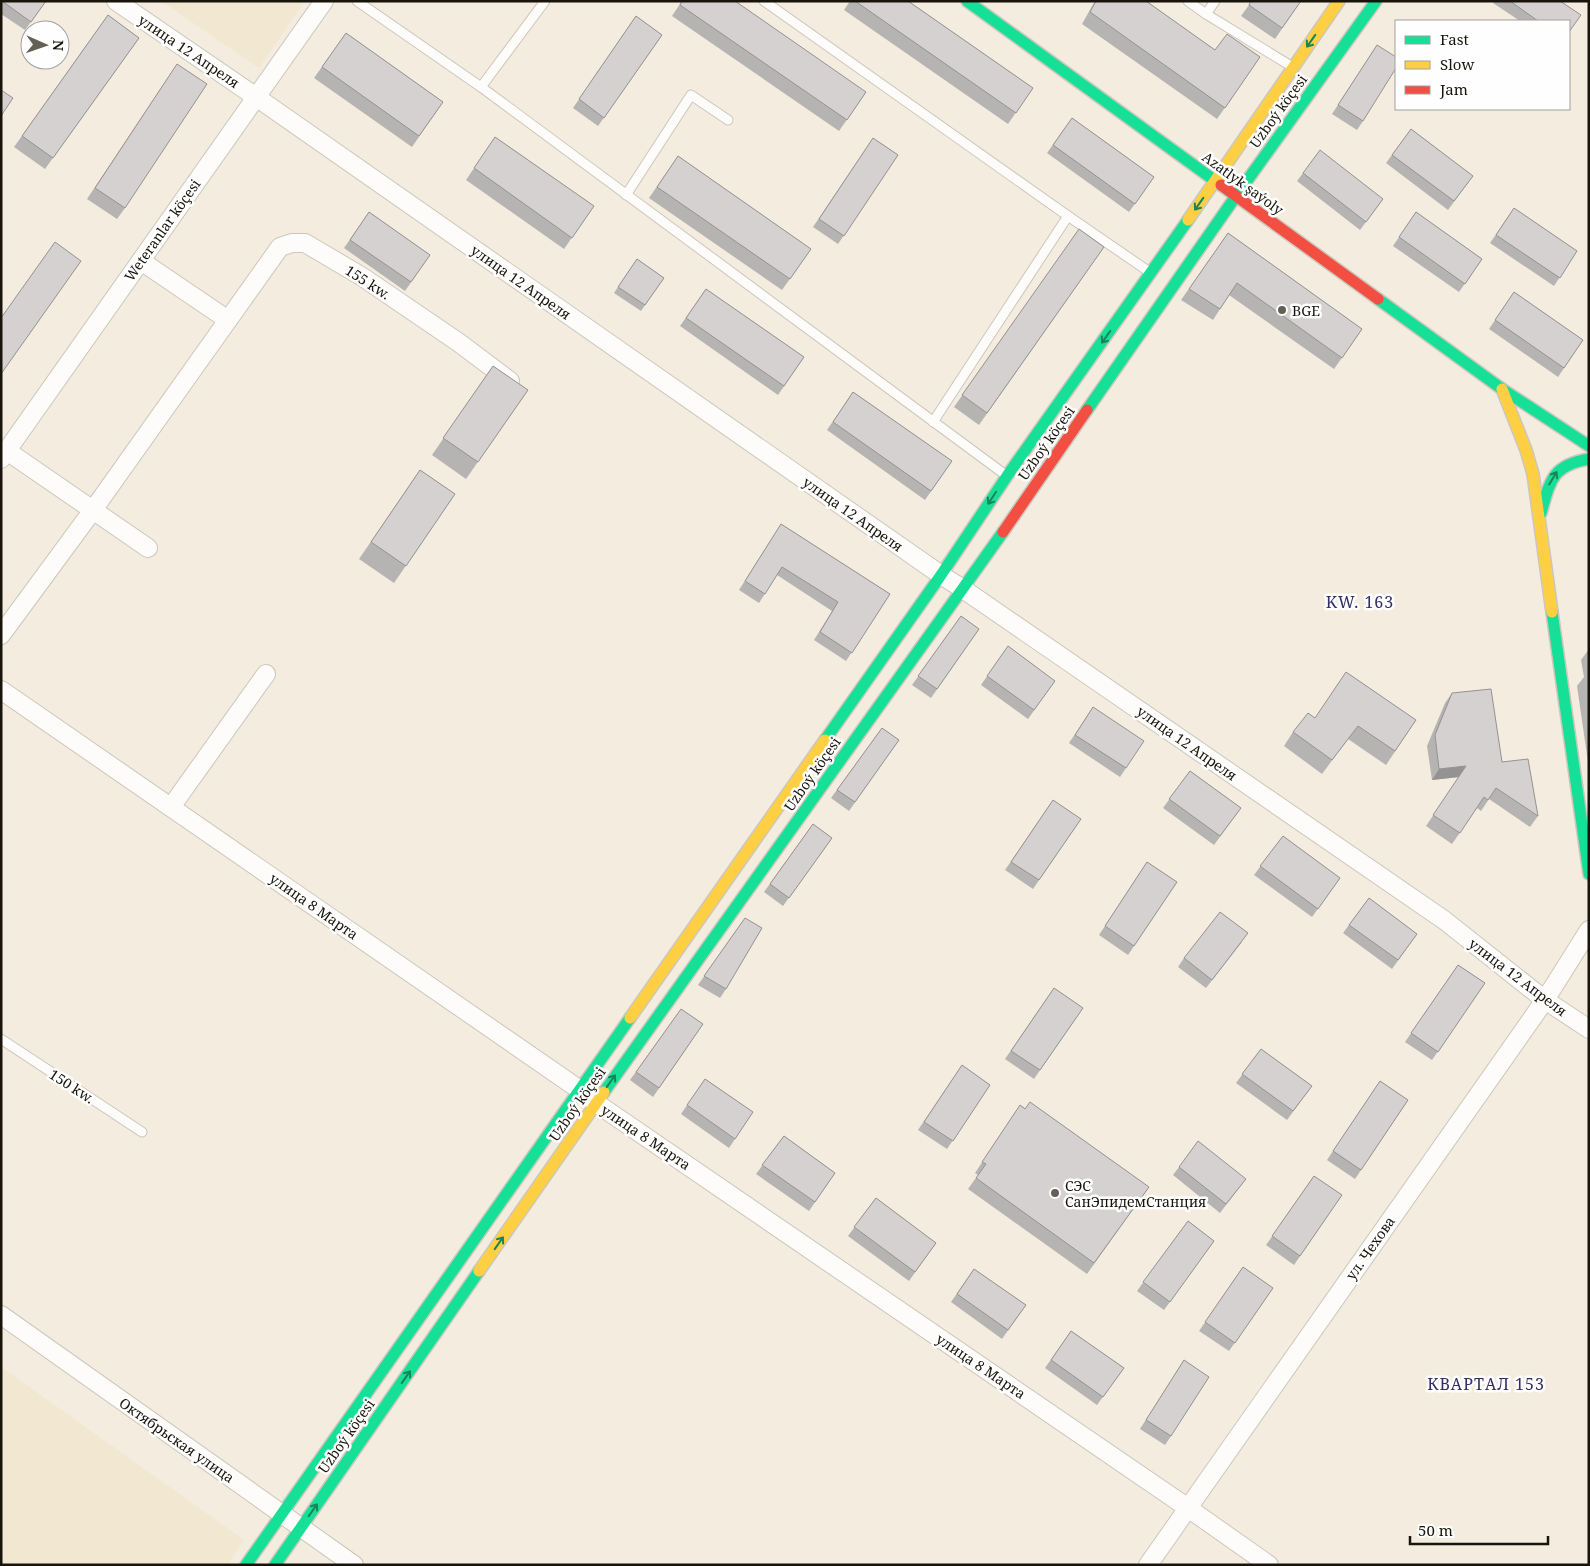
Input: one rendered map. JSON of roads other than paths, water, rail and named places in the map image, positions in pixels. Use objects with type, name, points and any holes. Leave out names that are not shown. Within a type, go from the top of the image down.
[{"type":"street","name":"улица 12 Апреля","points":[[116,1],[941,575],[1444,920],[1545,1000],[1589,1029]]},
{"type":"street","name":"Weteranlar köçesi","points":[[4,455],[324,1]]},
{"type":"street","name":"Azatlyk şaýoly","points":[[967,1],[1502,389],[1589,446]]},
{"type":"street","name":"Uzboý köçesi","points":[[246,1565],[941,575],[1007,476],[1215,182],[1339,1]]},
{"type":"street","name":"Uzboý köçesi","points":[[276,1565],[596,1103],[962,588],[1236,196],[1376,1]]},
{"type":"street","name":"155 kw.","points":[[1,635],[280,247],[292,243],[305,243],[361,276],[458,342],[523,390]]},
{"type":"street","points":[[141,261],[228,320]]},
{"type":"street","points":[[1502,389],[1526,450],[1533,474],[1589,874]]},
{"type":"street","points":[[4,455],[92,510],[148,548]]},
{"type":"street","points":[[1540,518],[1550,481],[1558,470],[1567,464],[1589,458]]},
{"type":"street","points":[[171,807],[266,674]]},
{"type":"street","name":"улица 8 Марта","points":[[3,695],[171,807],[580,1090],[596,1103],[1269,1565]]},
{"type":"street","name":"ул. Чехова","points":[[1148,1565],[1545,1000],[1589,930]]},
{"type":"street","name":"Октябрьская улица","points":[[1,1315],[354,1565]]},
{"type":"lane","points":[[357,1],[481,87],[1007,476]]},
{"type":"lane","points":[[481,87],[545,1]]},
{"type":"lane","points":[[764,1],[1151,273]]},
{"type":"lane","points":[[1188,1],[1293,67]]},
{"type":"lane","points":[[1206,14],[1215,1]]},
{"type":"lane","points":[[626,195],[691,95],[728,120]]},
{"type":"lane","points":[[933,422],[1068,216]]},
{"type":"lane","name":"150 kw.","points":[[1,1039],[142,1132]]},
{"type":"place","name":"BGE","points":[[1282,310]]},
{"type":"place","name":"СЭС СанЭпидемСтанция","points":[[1055,1193]]},
{"type":"district","name":"KW. 163","points":[[1360,602]]},
{"type":"district","name":"КВАРТАЛ 153","points":[[1486,1384]]}]
